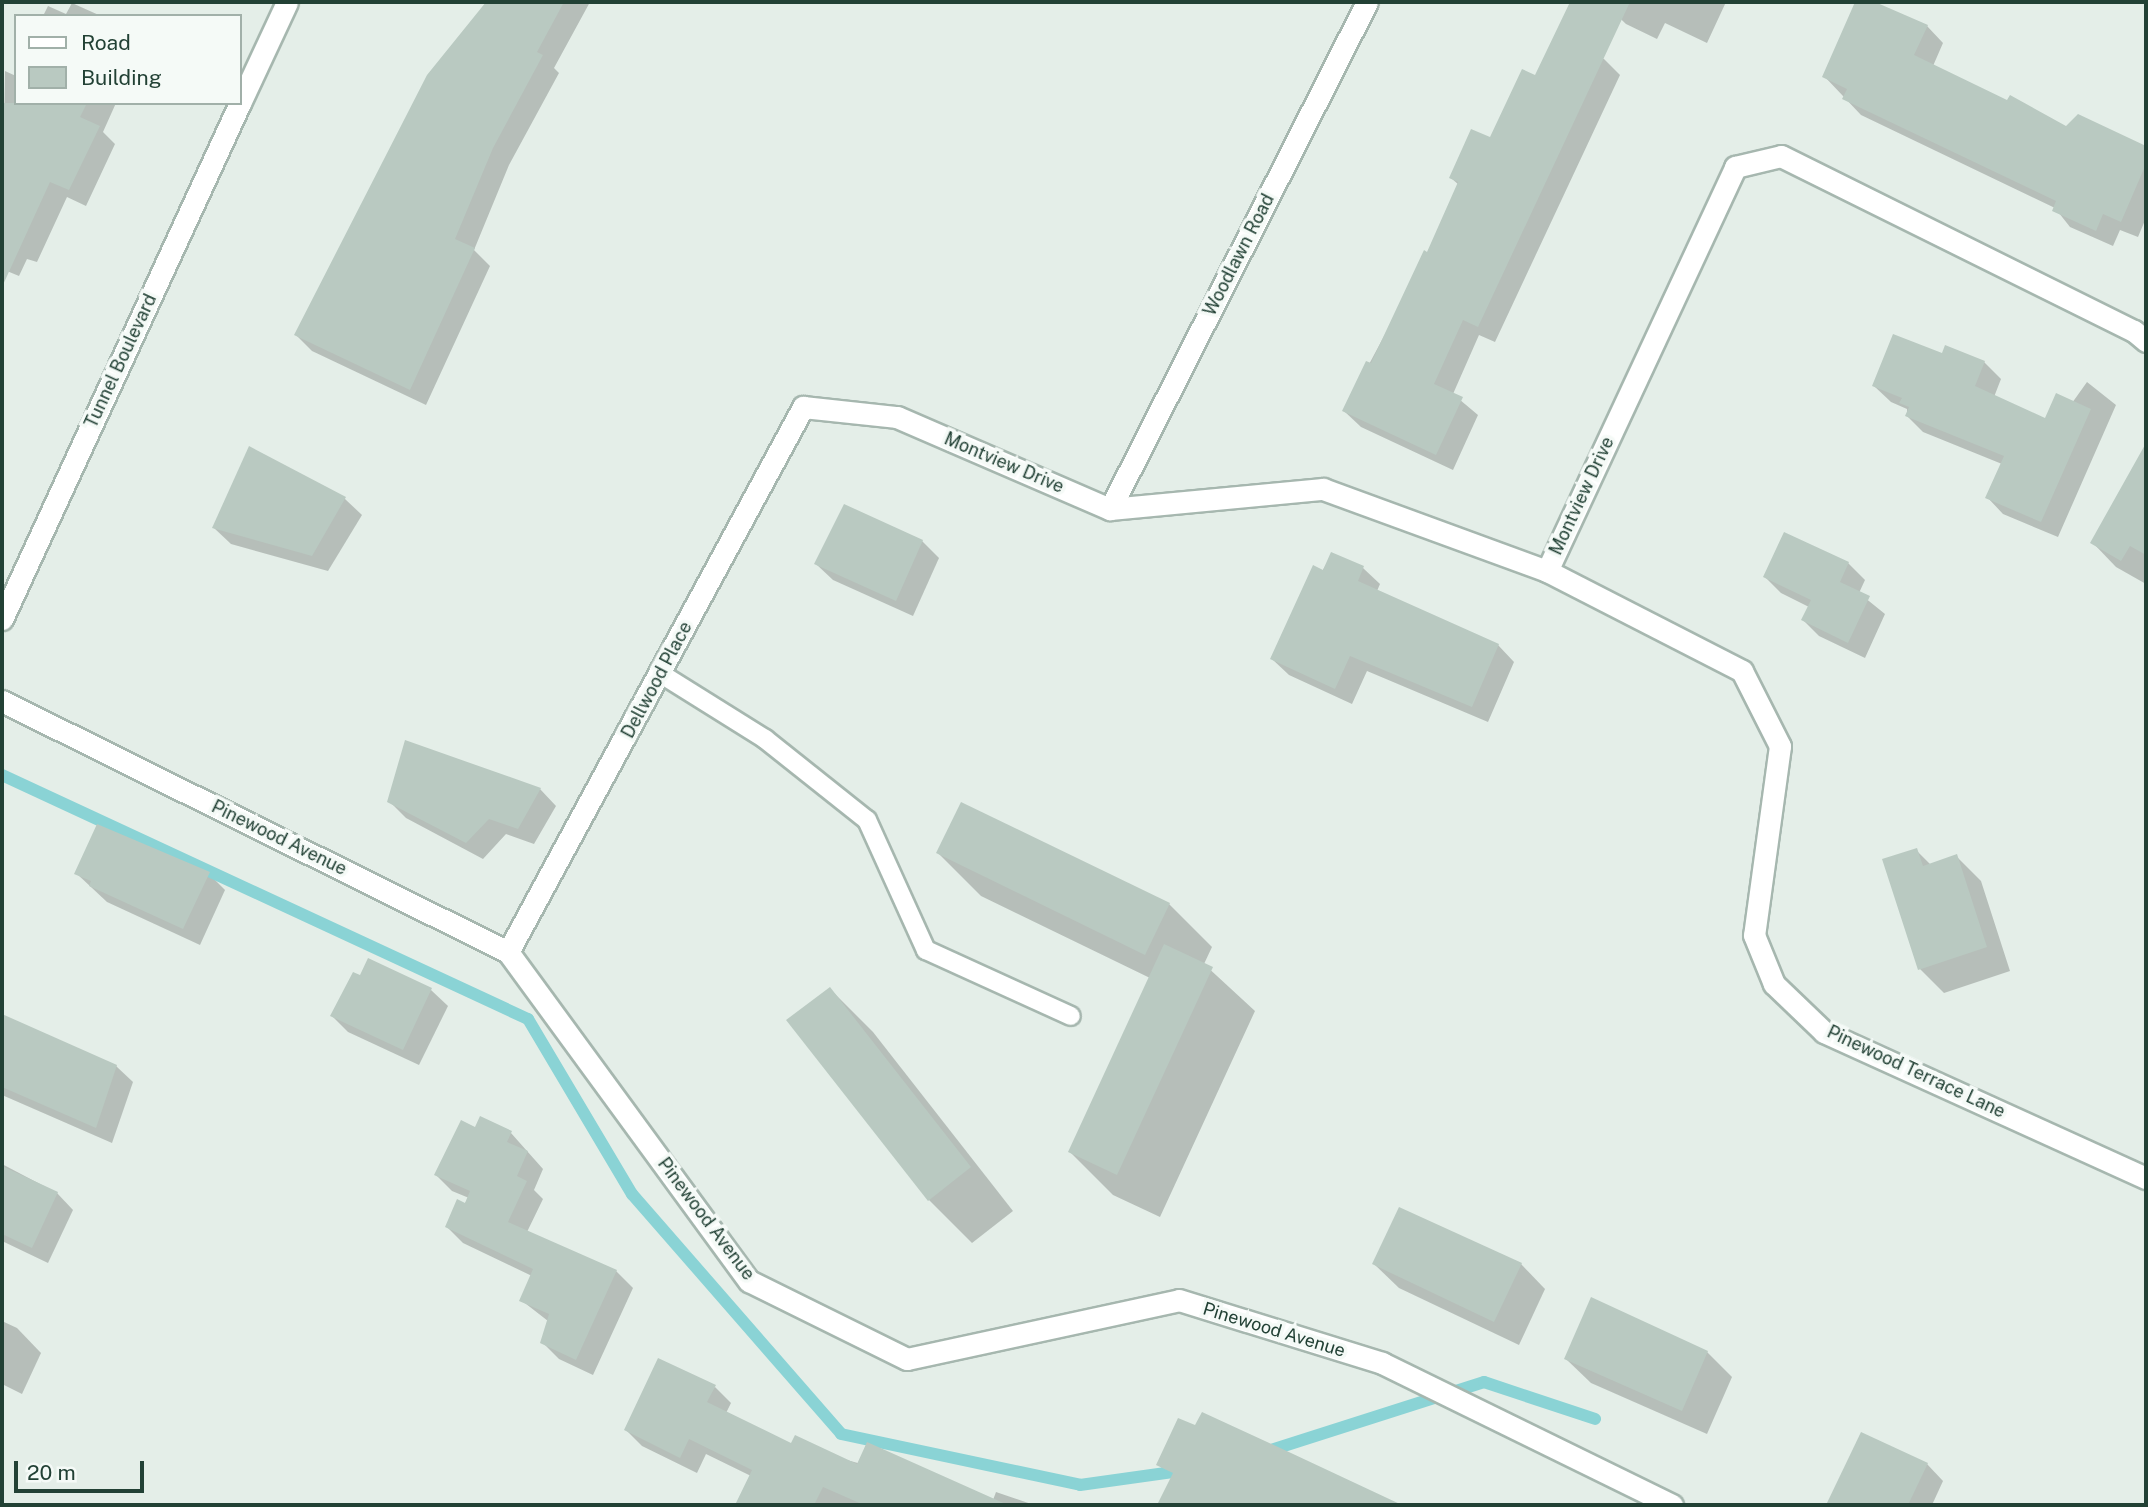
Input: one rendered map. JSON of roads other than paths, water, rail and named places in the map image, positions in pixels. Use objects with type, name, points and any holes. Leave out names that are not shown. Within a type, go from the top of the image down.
[{"type":"street","name":"Tunnel Boulevard","points":[[242,99],[286,2]]},
{"type":"street","name":"Woodlawn Road","points":[[1111,509],[1367,2]]},
{"type":"street","name":"Tunnel Boulevard","points":[[2,619],[239,105]]},
{"type":"street","name":"Montview Drive","points":[[803,407],[897,417],[1111,509],[1323,489],[1547,571],[1735,167],[1781,156],[2134,331],[2146,341]]},
{"type":"street","name":"Dellwood Place","points":[[508,952],[661,674],[803,407]]},
{"type":"street","name":"Pinewood Terrace Lane","points":[[1547,571],[1742,671],[1780,746],[1754,935],[1774,984],[1824,1032],[2146,1178]]},
{"type":"street","name":"Pinewood Avenue","points":[[2,701],[508,952],[749,1281],[907,1359],[1179,1300],[1382,1363],[1672,1505]]},
{"type":"lane","points":[[661,674],[765,739],[867,820],[926,950],[1071,1016]]},
{"type":"waterway","points":[[2,775],[528,1019],[632,1194],[841,1434],[1080,1485],[1187,1470]]},
{"type":"waterway","points":[[1265,1452],[1484,1382],[1595,1419]]}]
